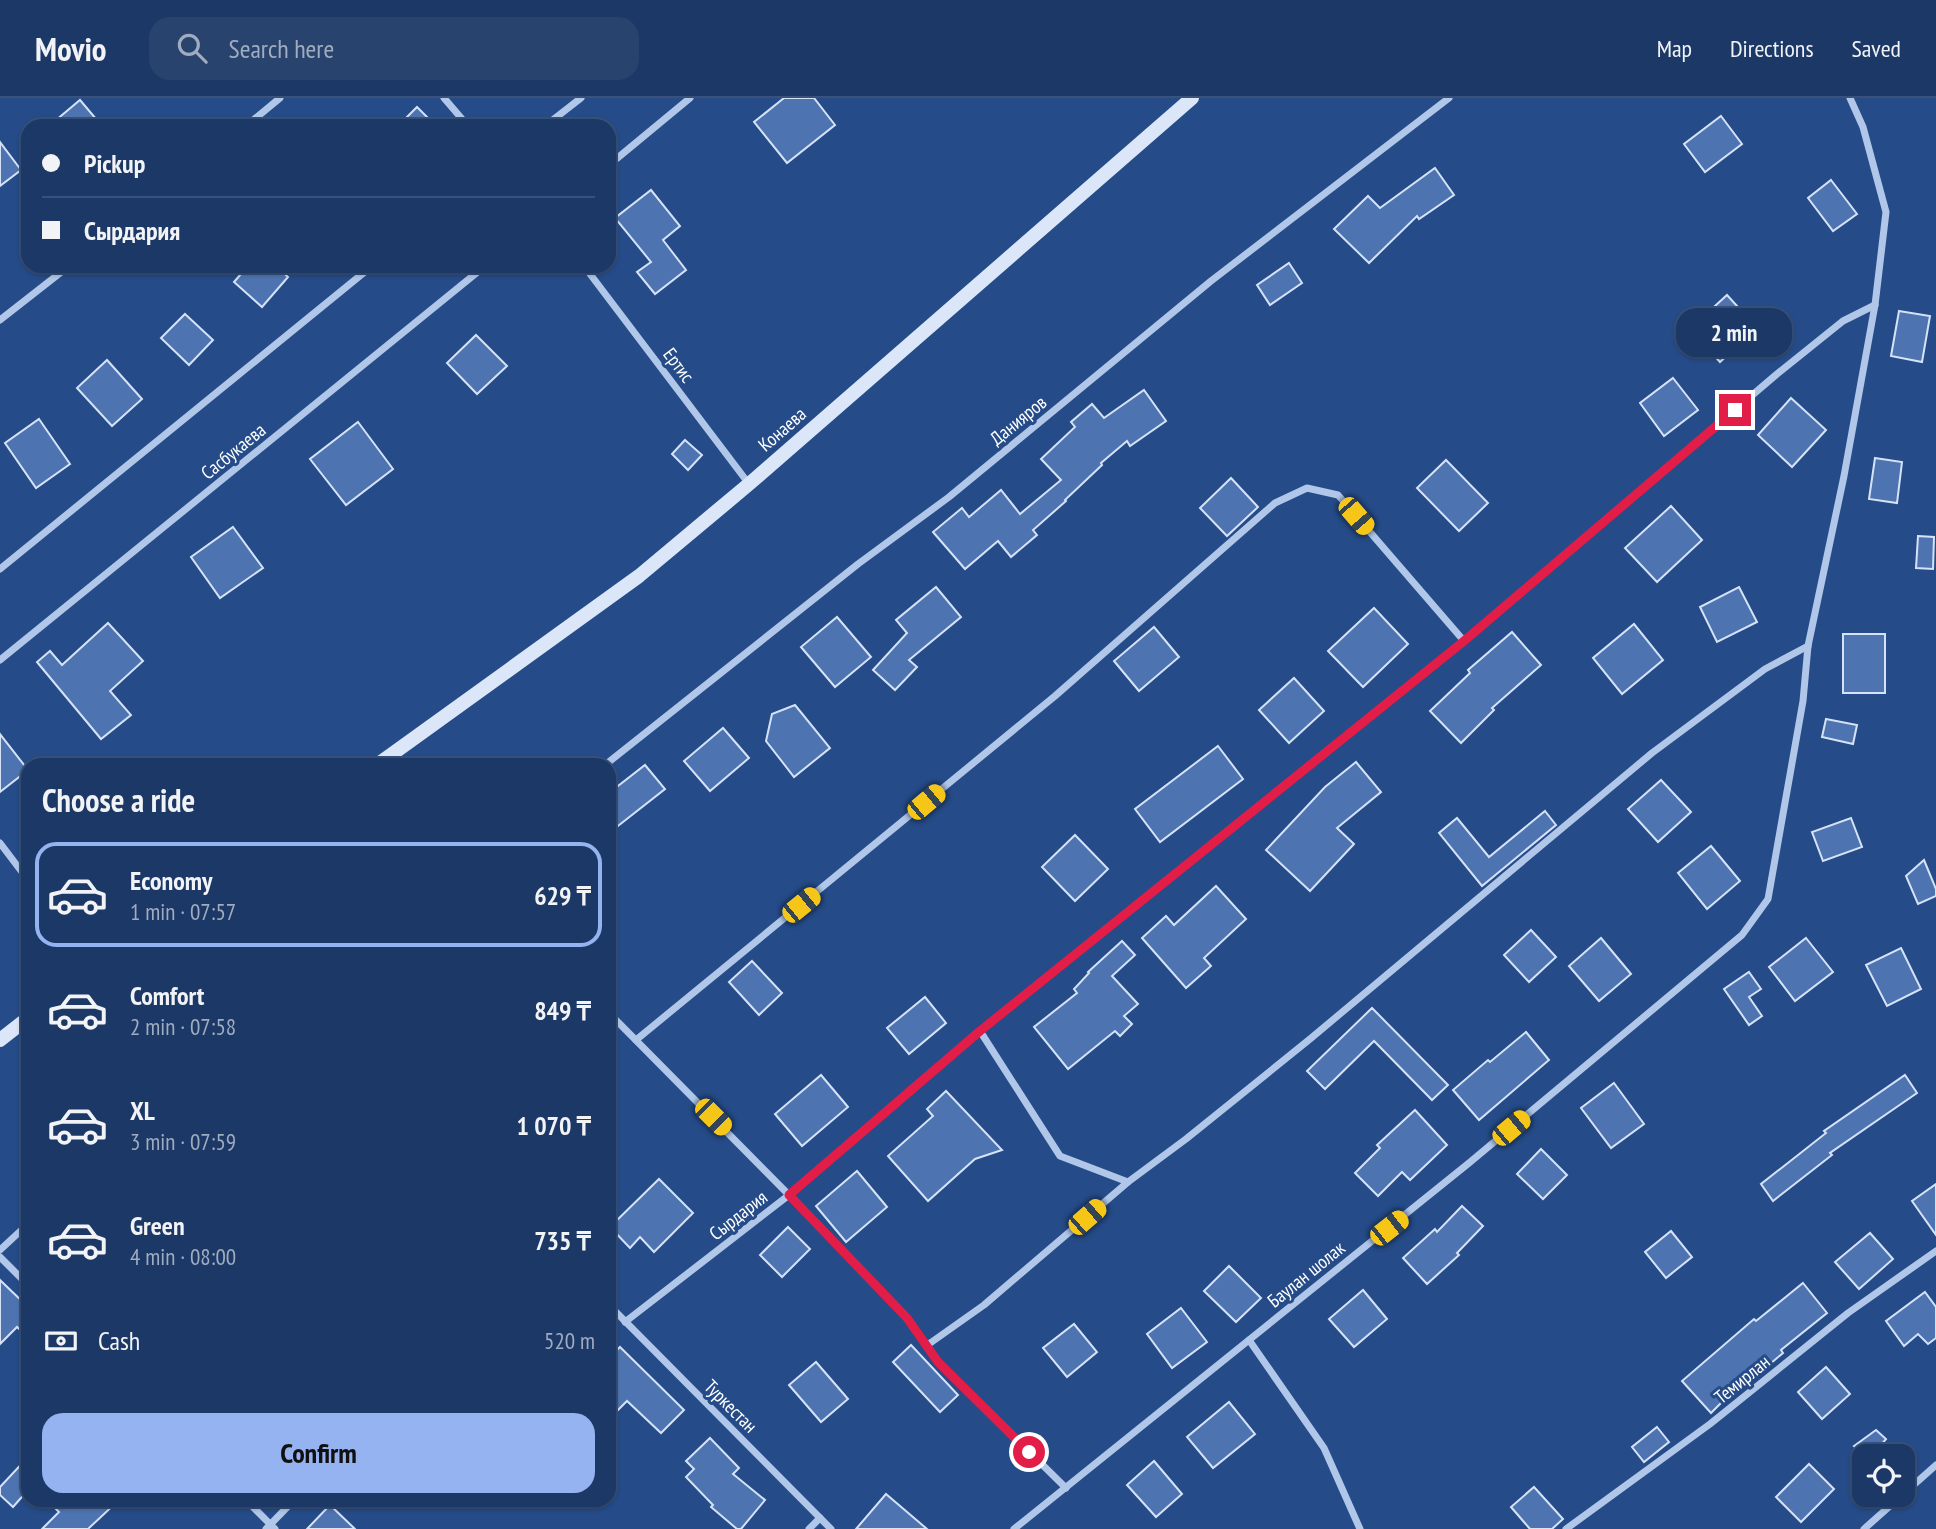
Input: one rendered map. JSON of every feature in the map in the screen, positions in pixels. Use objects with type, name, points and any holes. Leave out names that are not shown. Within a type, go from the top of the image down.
[{"type":"main road","name":"Конаева","points":[[387,758],[639,576],[749,484],[1192,98]]},
{"type":"main road","points":[[0,1040],[21,1024]]},
{"type":"street","points":[[254,119],[279,98]]},
{"type":"street","points":[[444,98],[462,119]]},
{"type":"street","points":[[554,119],[581,98]]},
{"type":"street","points":[[616,159],[691,98]]},
{"type":"street","name":"Данияров","points":[[614,758],[858,564],[949,497],[1211,281],[1450,98]]},
{"type":"street","points":[[926,1346],[984,1305],[1128,1182],[1310,1039],[1652,753],[1765,669],[1808,646],[1844,476],[1875,305],[1886,212],[1863,127],[1850,98]]},
{"type":"street","points":[[0,320],[60,273]]},
{"type":"street","points":[[0,569],[363,273]]},
{"type":"street","name":"Сасбукаева","points":[[0,660],[476,273]]},
{"type":"street","name":"Ертис","points":[[589,273],[749,484]]},
{"type":"street","name":"Сырдария","points":[[625,1322],[789,1195],[980,1031],[1464,641],[1777,374],[1843,321],[1875,305]]},
{"type":"street","points":[[636,1040],[1055,696],[1275,503],[1307,488],[1338,495],[1464,641]]},
{"type":"street","name":"Баулан шолак","points":[[1014,1529],[1469,1163],[1742,935],[1768,899],[1803,701],[1808,646]]},
{"type":"street","points":[[0,843],[21,871]]},
{"type":"street","points":[[616,1020],[907,1318],[938,1362],[1066,1488]]},
{"type":"street","points":[[980,1031],[1060,1156],[1128,1182]]},
{"type":"street","points":[[0,1250],[21,1230]]},
{"type":"street","name":"Темирлан","points":[[1566,1529],[1710,1424],[1848,1313],[1936,1251]]},
{"type":"street","points":[[0,1257],[21,1278]]},
{"type":"street","name":"Туркестан","points":[[616,1312],[831,1529]]},
{"type":"street","points":[[1249,1340],[1324,1448],[1360,1529]]},
{"type":"street","points":[[1864,1529],[1936,1465]]},
{"type":"street","points":[[252,1507],[270,1527],[288,1507]]},
{"type":"street","points":[[809,1529],[820,1518]]},
{"type":"building","points":[[784,98],[814,98],[835,125],[787,163],[754,122]]},
{"type":"building","points":[[80,100],[96,119],[57,119]]},
{"type":"building","points":[[417,107],[429,119],[405,119]]},
{"type":"building","points":[[1721,116],[1742,144],[1705,172],[1684,144]]},
{"type":"building","points":[[0,142],[21,170],[0,186]]},
{"type":"building","points":[[1435,168],[1454,195],[1419,219],[1417,216],[1369,263],[1334,229],[1368,196],[1380,208]]},
{"type":"building","points":[[1831,180],[1857,214],[1833,231],[1808,198]]},
{"type":"building","points":[[651,190],[680,226],[663,240],[686,270],[655,294],[637,272],[651,262],[616,217]]},
{"type":"building","points":[[1289,263],[1302,283],[1270,305],[1257,285]]},
{"type":"building","points":[[242,273],[284,273],[288,277],[262,307],[234,282]]},
{"type":"building","points":[[1727,295],[1757,328],[1720,362],[1690,329]]},
{"type":"building","points":[[1899,311],[1930,316],[1922,362],[1891,356]]},
{"type":"building","points":[[185,314],[213,340],[189,365],[161,338]]},
{"type":"building","points":[[476,335],[507,366],[477,394],[447,363]]},
{"type":"building","points":[[107,360],[142,399],[112,426],[77,388]]},
{"type":"building","points":[[1673,378],[1698,410],[1664,436],[1640,403]]},
{"type":"building","points":[[1144,390],[1166,421],[1130,446],[1127,441],[1101,463],[1066,501],[1033,530],[1037,535],[1011,557],[998,541],[965,569],[933,532],[962,508],[969,517],[1001,490],[1020,514],[1061,480],[1041,459],[1075,427],[1071,422],[1092,404],[1104,418]]},
{"type":"building","points":[[1791,398],[1826,430],[1792,467],[1758,435]]},
{"type":"building","points":[[39,419],[70,464],[36,488],[5,443]]},
{"type":"building","points":[[358,422],[393,469],[346,505],[310,459]]},
{"type":"building","points":[[685,440],[702,455],[688,470],[672,454]]},
{"type":"building","points":[[1875,458],[1902,462],[1897,503],[1869,499]]},
{"type":"building","points":[[1446,460],[1488,503],[1459,531],[1417,488]]},
{"type":"building","points":[[1231,478],[1258,507],[1227,536],[1200,508]]},
{"type":"building","points":[[1671,506],[1702,540],[1657,582],[1625,548]]},
{"type":"building","points":[[233,527],[263,568],[220,598],[191,557]]},
{"type":"building","points":[[1918,536],[1934,537],[1933,569],[1916,568]]},
{"type":"building","points":[[936,587],[961,617],[909,660],[917,667],[895,690],[873,670],[907,633],[896,620]]},
{"type":"building","points":[[1739,587],[1757,622],[1717,642],[1700,607]]},
{"type":"building","points":[[1374,608],[1408,644],[1363,687],[1328,651]]},
{"type":"building","points":[[837,617],[871,657],[835,687],[801,647]]},
{"type":"building","points":[[108,623],[143,661],[110,691],[131,715],[101,739],[37,662],[50,651],[62,665]]},
{"type":"building","points":[[1634,624],[1663,660],[1622,694],[1593,658]]},
{"type":"building","points":[[1154,627],[1179,657],[1139,691],[1114,661]]},
{"type":"building","points":[[1512,632],[1541,665],[1492,708],[1494,710],[1461,743],[1430,711],[1470,673],[1468,670]]},
{"type":"building","points":[[1843,634],[1885,634],[1885,693],[1843,693]]},
{"type":"building","points":[[1294,678],[1324,711],[1289,743],[1259,710]]},
{"type":"building","points":[[795,705],[830,748],[794,777],[766,741],[772,714]]},
{"type":"building","points":[[1826,719],[1857,725],[1853,744],[1822,737]]},
{"type":"building","points":[[723,728],[749,758],[710,791],[684,761]]},
{"type":"building","points":[[0,734],[21,761],[21,776],[0,792]]},
{"type":"building","points":[[1218,746],[1243,779],[1160,842],[1135,809]]},
{"type":"building","points":[[1356,762],[1381,792],[1337,828],[1354,844],[1310,891],[1266,850],[1325,787]]},
{"type":"building","points":[[645,765],[665,789],[616,828],[616,788]]},
{"type":"building","points":[[1661,780],[1691,812],[1658,842],[1628,809]]},
{"type":"building","points":[[1545,811],[1556,825],[1482,886],[1439,833],[1457,818],[1489,857]]},
{"type":"building","points":[[1851,818],[1862,847],[1823,861],[1812,832]]},
{"type":"building","points":[[1075,835],[1108,869],[1075,901],[1042,867]]},
{"type":"building","points":[[1711,846],[1740,881],[1707,909],[1678,873]]},
{"type":"building","points":[[1924,860],[1936,889],[1936,896],[1918,904],[1906,876]]},
{"type":"building","points":[[1216,886],[1246,919],[1204,958],[1211,966],[1186,988],[1142,938],[1166,916],[1174,925]]},
{"type":"building","points":[[1531,930],[1556,957],[1529,982],[1504,955]]},
{"type":"building","points":[[1601,938],[1631,974],[1599,1001],[1569,966]]},
{"type":"building","points":[[1806,938],[1833,972],[1795,1001],[1769,967]]},
{"type":"building","points":[[1122,941],[1135,955],[1112,976],[1138,1004],[1124,1016],[1132,1024],[1120,1036],[1115,1031],[1068,1069],[1034,1027],[1077,993],[1074,989],[1088,972]]},
{"type":"building","points":[[1901,948],[1921,989],[1887,1006],[1866,965]]},
{"type":"building","points":[[752,961],[782,993],[759,1015],[729,982]]},
{"type":"building","points":[[1749,972],[1761,989],[1749,997],[1762,1016],[1749,1025],[1724,989]]},
{"type":"building","points":[[925,997],[946,1023],[909,1054],[887,1028]]},
{"type":"building","points":[[1372,1008],[1448,1085],[1432,1100],[1374,1041],[1325,1089],[1307,1071]]},
{"type":"building","points":[[1526,1032],[1549,1060],[1479,1120],[1453,1090]]},
{"type":"building","points":[[821,1075],[848,1107],[802,1146],[775,1114]]},
{"type":"building","points":[[1905,1075],[1917,1093],[1830,1153],[1832,1155],[1773,1201],[1761,1184],[1826,1133],[1824,1131]]},
{"type":"building","points":[[1614,1083],[1644,1124],[1611,1148],[1581,1108]]},
{"type":"building","points":[[946,1091],[1002,1150],[975,1159],[928,1201],[888,1156],[933,1116],[927,1109]]},
{"type":"building","points":[[1415,1110],[1447,1145],[1410,1180],[1402,1172],[1378,1196],[1355,1173],[1380,1148],[1377,1145]]},
{"type":"building","points":[[1541,1149],[1567,1175],[1543,1199],[1517,1174]]},
{"type":"building","points":[[857,1171],[887,1207],[846,1242],[816,1206]]},
{"type":"building","points":[[659,1179],[693,1213],[654,1252],[640,1237],[630,1248],[616,1233],[616,1221]]},
{"type":"building","points":[[1936,1184],[1936,1235],[1912,1201]]},
{"type":"building","points":[[1462,1206],[1483,1226],[1457,1253],[1459,1255],[1427,1284],[1403,1258],[1435,1229],[1437,1232]]},
{"type":"building","points":[[788,1227],[810,1249],[782,1277],[760,1255]]},
{"type":"building","points":[[1671,1231],[1692,1257],[1666,1278],[1645,1252]]},
{"type":"building","points":[[1870,1233],[1893,1259],[1859,1289],[1835,1262]]},
{"type":"building","points":[[1229,1266],[1261,1298],[1236,1322],[1204,1291]]},
{"type":"building","points":[[0,1280],[21,1300],[21,1331],[17,1327],[0,1344]]},
{"type":"building","points":[[1803,1283],[1827,1313],[1711,1413],[1682,1381],[1754,1319],[1756,1321]]},
{"type":"building","points":[[1363,1290],[1387,1319],[1354,1347],[1329,1319]]},
{"type":"building","points":[[1925,1292],[1936,1307],[1936,1338],[1928,1344],[1918,1334],[1904,1346],[1886,1321]]},
{"type":"building","points":[[1181,1308],[1207,1342],[1172,1368],[1147,1334]]},
{"type":"building","points":[[1074,1324],[1097,1352],[1067,1377],[1043,1348]]},
{"type":"building","points":[[911,1345],[958,1395],[940,1412],[893,1362]]},
{"type":"building","points":[[620,1347],[684,1410],[661,1433],[627,1401],[616,1412],[616,1351]]},
{"type":"building","points":[[816,1362],[848,1399],[821,1422],[789,1385]]},
{"type":"building","points":[[1826,1367],[1850,1394],[1822,1419],[1798,1392]]},
{"type":"building","points":[[1229,1402],[1255,1434],[1213,1468],[1187,1437]]},
{"type":"building","points":[[1657,1427],[1669,1442],[1644,1462],[1632,1447]]},
{"type":"building","points":[[1876,1430],[1886,1439],[1882,1444],[1857,1444]]},
{"type":"building","points":[[710,1438],[739,1468],[733,1474],[765,1500],[741,1529],[737,1529],[711,1507],[713,1505],[686,1477],[694,1469],[686,1461]]},
{"type":"building","points":[[1154,1461],[1182,1494],[1156,1517],[1127,1485]]},
{"type":"building","points":[[21,1464],[21,1498],[13,1507],[0,1495],[0,1487]]},
{"type":"building","points":[[1809,1464],[1834,1489],[1801,1522],[1776,1497]]},
{"type":"building","points":[[1534,1487],[1563,1519],[1552,1529],[1530,1529],[1511,1507]]},
{"type":"building","points":[[886,1494],[927,1529],[856,1529]]},
{"type":"building","points":[[54,1507],[112,1507],[88,1529],[42,1529],[59,1512]]},
{"type":"building","points":[[328,1507],[332,1507],[355,1529],[307,1529]]},
{"type":"route","points":[[1029,1452],[938,1362],[907,1318],[789,1195],[980,1031],[1464,641],[1735,410]]}]
